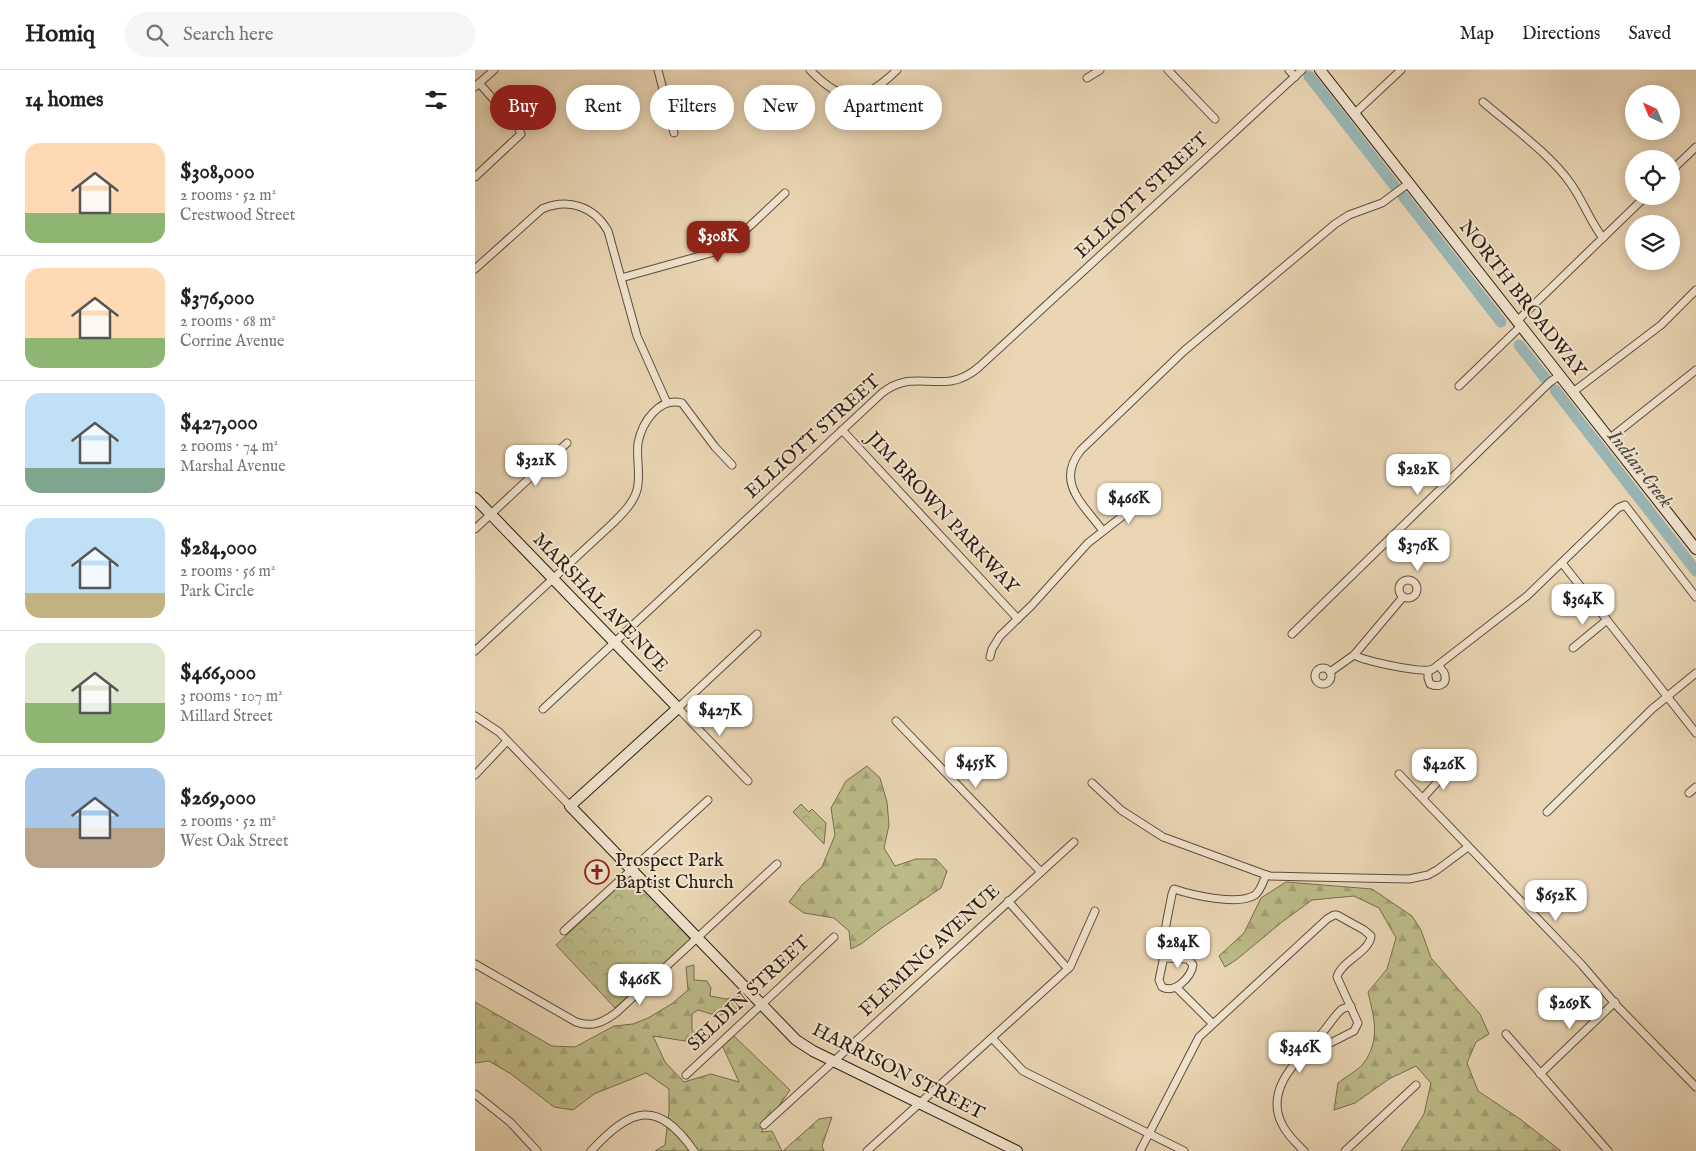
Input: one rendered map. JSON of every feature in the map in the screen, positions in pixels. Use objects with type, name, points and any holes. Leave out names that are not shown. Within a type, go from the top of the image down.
[{"type":"street","points":[[475,177],[521,134],[518,127],[477,85],[493,70]]},
{"type":"street","points":[[658,70],[674,133]]},
{"type":"street","points":[[810,70],[834,91],[849,96],[871,92],[897,70]]},
{"type":"street","points":[[1087,78],[1100,70]]},
{"type":"street","points":[[1168,70],[1215,119]]},
{"type":"street","points":[[1289,70],[1295,77]]},
{"type":"street","name":"ELLIOTT STREET","points":[[543,709],[881,393],[895,384],[912,380],[955,380],[972,373],[1302,70]]},
{"type":"street","name":"NORTH BROADWAY","points":[[1320,70],[1696,549]]},
{"type":"street","points":[[1354,114],[1401,70]]},
{"type":"street","points":[[1483,102],[1546,156],[1565,176],[1603,238]]},
{"type":"street","points":[[1680,162],[1696,147]]},
{"type":"street","points":[[1103,531],[1076,495],[1070,483],[1072,463],[1081,450],[1184,351],[1335,224],[1349,215],[1382,203],[1409,184]]},
{"type":"street","points":[[621,278],[717,251],[739,236],[785,193]]},
{"type":"street","points":[[475,269],[542,209],[566,203],[588,209],[604,223],[612,242],[641,348],[667,403]]},
{"type":"street","points":[[1459,386],[1637,205]]},
{"type":"street","points":[[1573,392],[1654,330],[1696,290]]},
{"type":"street","points":[[1609,439],[1696,370]]},
{"type":"street","points":[[1292,634],[1559,376]]},
{"type":"street","points":[[475,651],[612,524],[632,500],[638,488],[637,454],[641,433],[646,422],[656,409],[667,403],[677,401],[682,403],[731,465]]},
{"type":"street","name":"JIM BROWN PARKWAY","points":[[842,430],[1018,619]]},
{"type":"street","points":[[475,529],[567,443]]},
{"type":"street","name":"MARSHAL AVENUE","points":[[475,498],[748,780]]},
{"type":"street","points":[[990,657],[992,649],[1000,636],[1042,595],[1083,548],[1133,508],[1149,504]]},
{"type":"street","points":[[1353,655],[1363,660],[1428,671],[1527,596],[1618,508],[1625,505],[1696,597]]},
{"type":"street","points":[[1562,563],[1696,733]]},
{"type":"street","points":[[1330,672],[1353,655],[1403,597]]},
{"type":"street","points":[[1573,648],[1607,620]]},
{"type":"street","points":[[570,806],[757,634]]},
{"type":"street","points":[[1428,671],[1430,684],[1440,686],[1446,678],[1438,665]]},
{"type":"street","points":[[1547,812],[1667,696],[1696,673]]},
{"type":"street","name":"HARRISON STREET","points":[[475,716],[493,727],[507,741],[796,1040],[1017,1151]]},
{"type":"street","points":[[896,721],[1041,872]]},
{"type":"street","points":[[475,775],[507,741]]},
{"type":"street","points":[[1423,798],[1448,770]]},
{"type":"street","points":[[1399,774],[1583,965],[1615,1002],[1696,1087]]},
{"type":"street","points":[[1092,783],[1121,810],[1163,837],[1266,875],[1409,879],[1428,875],[1468,847]]},
{"type":"street","points":[[1689,793],[1696,787]]},
{"type":"street","points":[[564,931],[708,800]]},
{"type":"street","name":"FLEMING AVENUE","points":[[764,1125],[1074,842]]},
{"type":"street","points":[[475,964],[567,1018],[582,1024],[593,1025],[604,1021],[617,1012],[777,864]]},
{"type":"street","points":[[1163,958],[1188,959],[1193,965],[1190,972],[1177,988],[1165,989],[1159,980],[1163,958],[1162,945],[1174,889],[1208,897],[1244,898],[1255,895],[1258,892],[1266,875]]},
{"type":"street","points":[[1008,901],[1068,969]]},
{"type":"street","points":[[867,1151],[1068,969],[1095,911]]},
{"type":"street","points":[[1141,1151],[1195,1042],[1212,1023],[1327,919],[1334,915],[1364,930],[1371,936],[1369,944],[1338,974],[1338,981],[1358,1023],[1354,1031],[1301,1058]]},
{"type":"street","name":"SELDIN STREET","points":[[687,1075],[834,937]]},
{"type":"street","points":[[1177,988],[1212,1023]]},
{"type":"street","points":[[1540,1074],[1615,1002]]},
{"type":"street","points":[[1304,1151],[1281,1123],[1277,1100],[1279,1089],[1285,1076],[1338,1013],[1342,1009],[1351,1006]]},
{"type":"street","points":[[1506,1034],[1608,1151]]},
{"type":"street","points":[[992,1038],[1023,1071],[1184,1151]]},
{"type":"street","points":[[1345,1151],[1416,1085]]},
{"type":"street","points":[[475,1094],[510,1122],[537,1151]]},
{"type":"street","points":[[591,1151],[614,1127],[633,1118],[649,1115],[667,1122],[681,1134],[694,1151]]},
{"type":"green space","points":[[867,766],[880,778],[887,802],[889,825],[884,848],[895,866],[916,859],[936,859],[947,871],[941,888],[851,949],[849,931],[834,918],[804,913],[789,902],[802,885],[822,867],[835,835],[831,808],[846,781]]},
{"type":"green space","points":[[801,804],[809,812],[812,809],[826,823],[824,844],[793,812]]},
{"type":"green space","points":[[631,875],[690,939],[615,1008],[556,945]]},
{"type":"green space","points":[[1286,882],[1372,889],[1412,916],[1421,930],[1431,958],[1480,1014],[1489,1034],[1476,1042],[1467,1063],[1478,1091],[1520,1119],[1561,1151],[1401,1151],[1424,1114],[1431,1083],[1416,1066],[1389,1079],[1355,1103],[1334,1110],[1338,1083],[1358,1069],[1369,1055],[1374,1038],[1374,1020],[1368,992],[1387,969],[1396,938],[1379,908],[1354,896],[1312,900],[1225,967],[1219,956],[1244,933],[1261,898]]},
{"type":"green space","points":[[694,965],[694,980],[707,981],[711,988],[710,996],[726,999],[742,996],[737,1009],[718,1016],[698,1010],[692,1014],[692,1029],[698,1043],[653,1036],[665,1062],[684,1082],[711,1074],[739,1082],[722,1045],[733,1035],[790,1090],[761,1132],[772,1131],[782,1151],[655,1151],[665,1145],[669,1112],[669,1089],[646,1073],[594,1094],[573,1110],[554,1107],[511,1074],[489,1061],[475,1063],[475,1002],[552,1046],[575,1047],[614,1026],[633,1024],[648,1018],[673,1003],[688,990],[686,967]]},
{"type":"green space","points":[[832,1117],[822,1146],[824,1151],[783,1151],[819,1119]]},
{"type":"waterway","name":"Indian Creek","points":[[1309,76],[1394,185]]},
{"type":"waterway","name":"Indian Creek","points":[[1403,196],[1501,322]]},
{"type":"waterway","name":"Indian Creek","points":[[1519,345],[1545,378]]},
{"type":"waterway","name":"Indian Creek","points":[[1555,390],[1696,571]]},
{"type":"place","name":"Prospect Park Baptist Church","points":[[597,872]]}]
